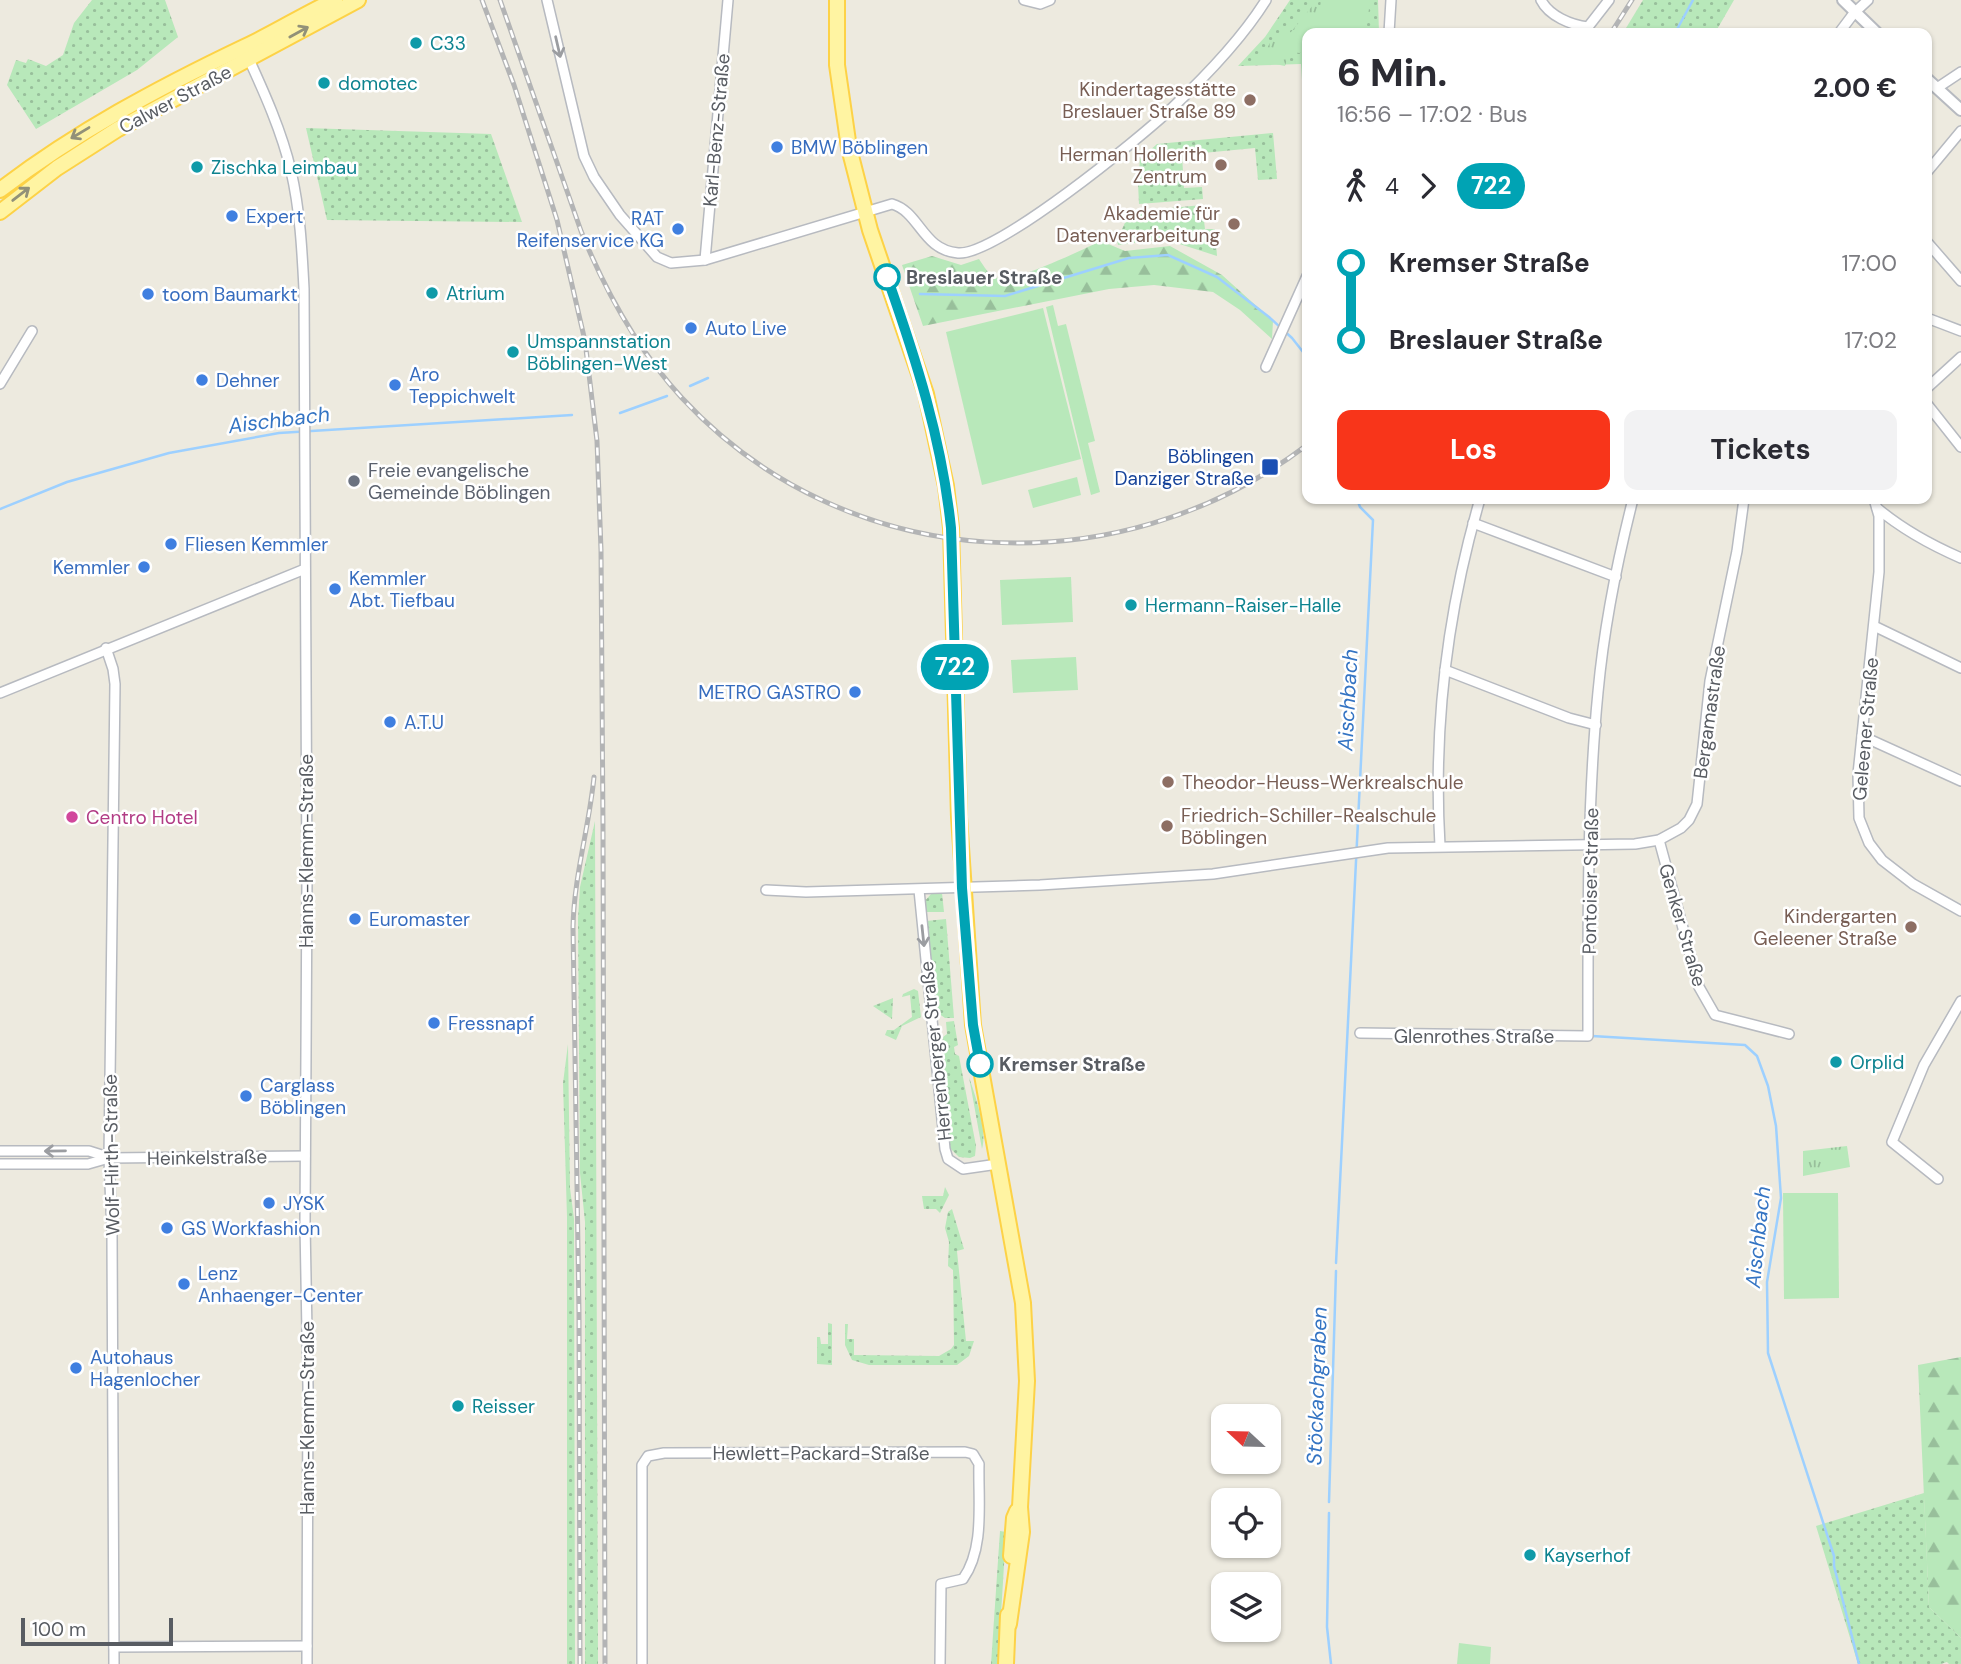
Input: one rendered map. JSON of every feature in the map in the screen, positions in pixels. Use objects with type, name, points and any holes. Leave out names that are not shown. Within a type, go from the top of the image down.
[{"type":"main road","points":[[837,0],[836,47],[844,120],[865,212],[926,394],[946,486],[951,528],[962,888],[973,1025],[1023,1303],[1026,1345],[1026,1429],[1020,1507],[1022,1532],[1006,1664]]},
{"type":"main road","name":"Calwer Straße","points":[[0,212],[43,177],[89,146],[247,54],[347,1]]},
{"type":"main road","name":"Calwer Straße","points":[[0,190],[47,155],[105,119],[193,71],[247,54]]},
{"type":"street","points":[[547,0],[584,156],[594,177],[620,215],[657,257],[671,262],[705,260],[892,204],[901,207],[928,240],[938,247],[959,253],[985,246],[1034,218],[1132,143],[1169,110],[1254,20],[1266,0]]},
{"type":"street","name":"Karl-Benz-Straße","points":[[705,260],[728,0]]},
{"type":"street","points":[[1024,0],[1040,4],[1050,0]]},
{"type":"street","points":[[1389,28],[1391,0]]},
{"type":"street","points":[[1541,0],[1549,12],[1578,26],[1588,27],[1609,0]]},
{"type":"street","points":[[1843,0],[1871,28]]},
{"type":"street","points":[[1843,28],[1868,0]]},
{"type":"street","name":"Hanns-Klemm-Straße","points":[[247,54],[277,127],[291,170],[302,247],[307,879],[307,1664]]},
{"type":"street","points":[[1937,88],[1961,72]]},
{"type":"street","points":[[1932,84],[1961,110]]},
{"type":"street","points":[[1932,166],[1961,131]]},
{"type":"street","points":[[1932,248],[1961,281]]},
{"type":"street","points":[[1266,367],[1302,287]]},
{"type":"street","points":[[1932,320],[1961,331]]},
{"type":"street","points":[[0,384],[32,331]]},
{"type":"street","points":[[1932,383],[1961,357]]},
{"type":"street","points":[[1932,410],[1961,447]]},
{"type":"street","points":[[1440,846],[1439,761],[1445,670],[1452,617],[1479,504]]},
{"type":"street","name":"Pontoiser Straße","points":[[1588,1036],[1591,846],[1598,691],[1616,577],[1632,504]]},
{"type":"street","name":"Bergamastraße","points":[[1591,846],[1658,840],[1681,828],[1689,820],[1697,804],[1710,681],[1737,551],[1743,504]]},
{"type":"street","name":"Geleener Straße","points":[[1876,504],[1879,572],[1862,736],[1859,818],[1869,843],[1882,860],[1913,884],[1961,911]]},
{"type":"street","points":[[1877,504],[1891,519],[1935,546],[1961,558]]},
{"type":"street","points":[[1473,523],[1616,577]]},
{"type":"street","points":[[0,692],[305,569]]},
{"type":"street","points":[[1874,626],[1961,668]]},
{"type":"street","name":"Wolf-Hirth-Straße","points":[[106,648],[113,668],[114,684],[109,1158],[113,1261],[114,1664]]},
{"type":"street","points":[[1445,670],[1569,718],[1596,725]]},
{"type":"street","points":[[1862,736],[1961,781]]},
{"type":"street","name":"Genker Straße","points":[[1658,840],[1699,987],[1715,1015],[1788,1034]]},
{"type":"street","points":[[766,890],[806,892],[962,888],[1213,874],[1255,870],[1364,850],[1440,846],[1591,846]]},
{"type":"street","name":"Herrenberger Straße","points":[[919,890],[945,1150],[948,1159],[964,1169],[998,1164]]},
{"type":"street","points":[[1938,1179],[1892,1142],[1924,1065],[1961,1001]]},
{"type":"street","name":"Glenrothes Straße","points":[[1360,1033],[1588,1036]]},
{"type":"street","name":"Heinkelstraße","points":[[0,1152],[89,1151],[109,1158]]},
{"type":"street","name":"Heinkelstraße","points":[[0,1164],[88,1164],[109,1158],[305,1156]]},
{"type":"street","name":"Hewlett-Packard-Straße","points":[[642,1664],[642,1465],[648,1455],[965,1452],[973,1454],[978,1464],[976,1551],[972,1566],[962,1579],[941,1584],[940,1664]]},
{"type":"street","points":[[114,1647],[307,1646]]},
{"type":"green space","points":[[92,0],[165,0],[178,37],[137,70],[36,129],[7,85],[16,60],[26,63],[28,59],[46,66],[63,55],[74,23]]},
{"type":"green space","points":[[1290,0],[1378,0],[1379,28],[1302,28],[1302,80],[1301,64],[1238,66],[1265,37]]},
{"type":"green space","points":[[1321,0],[1370,0],[1367,28],[1318,28]]},
{"type":"green space","points":[[1643,0],[1734,0],[1718,28],[1626,28]]},
{"type":"green space","points":[[1314,4],[1329,15],[1318,28],[1302,28],[1300,53],[1289,52],[1285,66],[1260,61],[1271,41],[1291,32]]},
{"type":"green space","points":[[306,128],[491,134],[522,222],[327,220]]},
{"type":"green space","points":[[1273,133],[1277,179],[1258,180],[1255,148],[1182,155],[1184,188],[1202,187],[1203,199],[1139,204],[1140,159],[1157,144]]},
{"type":"green space","points":[[1202,205],[1205,229],[1215,229],[1217,256],[1164,239],[1118,245],[1117,240],[1130,212]]},
{"type":"green space","points":[[1101,241],[1125,251],[1170,246],[1222,275],[1273,321],[1272,339],[1240,310],[1213,292],[1154,285],[1109,289],[923,326],[902,265],[932,256],[961,265],[979,259],[992,275],[1007,278],[1049,264]]},
{"type":"green space","points":[[1053,305],[1058,326],[1066,324],[1095,441],[1088,443],[1100,492],[1091,495],[1046,307]]},
{"type":"green space","points":[[1043,308],[1081,459],[982,485],[946,332]]},
{"type":"green space","points":[[1077,477],[1081,495],[1033,508],[1028,490]]},
{"type":"green space","points":[[1071,577],[1073,622],[1002,625],[1000,580]]},
{"type":"green space","points":[[1076,657],[1078,690],[1013,693],[1011,660]]},
{"type":"green space","points":[[595,821],[598,1664],[585,1664],[585,1222],[580,1173],[578,919],[580,887]]},
{"type":"green space","points":[[942,893],[944,912],[924,912],[924,902],[931,894]]},
{"type":"green space","points":[[946,919],[954,1018],[945,1018],[935,1011],[926,921]]},
{"type":"green space","points":[[914,989],[918,991],[921,1017],[902,1026],[896,1040],[885,1035],[887,1030],[894,1030],[912,1017],[910,995],[902,997]]},
{"type":"green space","points":[[893,998],[892,1019],[873,1006]]},
{"type":"green space","points":[[954,1021],[958,1045],[954,1047],[955,1054],[959,1056],[976,1146],[975,1156],[970,1158],[959,1157],[950,1148],[939,1040],[947,1034],[946,1022]]},
{"type":"green space","points":[[568,1044],[570,1188],[574,1219],[575,1664],[567,1664],[567,1217],[563,1083]]},
{"type":"green space","points":[[969,1077],[982,1123],[982,1149]]},
{"type":"green space","points":[[1847,1146],[1850,1167],[1803,1176],[1803,1151]]},
{"type":"green space","points":[[945,1187],[949,1195],[940,1213],[936,1209],[924,1209],[922,1196],[943,1196]]},
{"type":"green space","points":[[1783,1193],[1838,1193],[1839,1298],[1784,1299]]},
{"type":"green space","points":[[952,1209],[964,1249],[957,1251],[966,1341],[974,1341],[969,1356],[957,1365],[869,1365],[852,1360],[845,1345],[845,1324],[848,1324],[847,1339],[854,1339],[854,1355],[939,1356],[954,1345],[953,1270],[948,1266],[949,1242],[945,1228],[948,1212]]},
{"type":"green space","points":[[828,1323],[832,1324],[832,1365],[817,1364],[817,1337],[820,1337],[821,1344],[828,1344]]},
{"type":"green space","points":[[1961,1357],[1961,1638],[1929,1607],[1918,1365]]},
{"type":"green space","points":[[1924,1493],[1929,1607],[1961,1638],[1961,1664],[1858,1664],[1816,1526]]},
{"type":"green space","points":[[1000,1531],[1006,1532],[998,1664],[991,1664]]},
{"type":"green space","points":[[1459,1643],[1491,1647],[1490,1664],[1457,1664]]},
{"type":"waterway","points":[[1678,28],[1693,0]]},
{"type":"waterway","name":"Aischbach","points":[[920,294],[1005,296],[1129,258],[1168,255],[1217,277],[1269,317],[1302,351]]},
{"type":"waterway","name":"Aischbach","points":[[690,386],[708,378]]},
{"type":"waterway","name":"Aischbach","points":[[620,413],[667,396]]},
{"type":"waterway","name":"Aischbach","points":[[0,509],[67,482],[169,453],[279,433],[572,415]]},
{"type":"waterway","name":"Aischbach","points":[[1336,1263],[1373,520],[1359,504]]},
{"type":"waterway","name":"Aischbach","points":[[1592,1036],[1745,1045],[1757,1056],[1768,1086],[1776,1126],[1781,1198],[1767,1282],[1768,1353],[1834,1556],[1834,1566],[1859,1664]]},
{"type":"waterway","name":"Stöckachgraben","points":[[1329,1502],[1336,1271]]},
{"type":"waterway","name":"Stöckachgraben","points":[[1329,1513],[1327,1627],[1331,1664]]},
{"type":"railway","points":[[482,0],[514,85],[557,220],[585,341],[597,441],[601,550],[603,828],[605,1664]]},
{"type":"railway","points":[[500,0],[581,231],[612,298],[637,340],[682,398],[748,457],[822,500],[902,529],[985,542],[1069,540],[1152,523],[1232,492],[1302,448]]},
{"type":"railway","points":[[1614,28],[1632,0]]},
{"type":"railway","points":[[580,1664],[579,1313],[573,927],[576,889],[594,777]]},
{"type":"bus line","name":"722","points":[[887,277],[926,394],[939,444],[951,528],[962,888],[973,1025],[980,1064]]},
{"type":"place","name":"C33","points":[[416,43]]},
{"type":"place","name":"domotec","points":[[324,83]]},
{"type":"place","name":"Kindertagesstätte Breslauer Straße 89","points":[[1250,100]]},
{"type":"place","name":"BMW Böblingen","points":[[777,147]]},
{"type":"place","name":"Herman Hollerith Zentrum","points":[[1221,165]]},
{"type":"place","name":"Zischka Leimbau","points":[[197,167]]},
{"type":"place","name":"Expert","points":[[232,216]]},
{"type":"place","name":"Akademie für Datenverarbeitung","points":[[1234,224]]},
{"type":"place","name":"RAT Reifenservice KG","points":[[678,229]]},
{"type":"place","name":"Breslauer Straße","points":[[887,277]]},
{"type":"place","name":"Atrium","points":[[432,293]]},
{"type":"place","name":"toom Baumarkt","points":[[148,294]]},
{"type":"place","name":"Auto Live","points":[[691,328]]},
{"type":"place","name":"Umspannstation Böblingen-West","points":[[513,352]]},
{"type":"place","name":"Dehner","points":[[202,380]]},
{"type":"place","name":"Aro Teppichwelt","points":[[395,385]]},
{"type":"place","name":"Böblingen Danziger Straße","points":[[1270,467]]},
{"type":"place","name":"Freie evangelische Gemeinde Böblingen","points":[[354,481]]},
{"type":"place","name":"Fliesen Kemmler","points":[[171,544]]},
{"type":"place","name":"Kemmler","points":[[144,567]]},
{"type":"place","name":"Kemmler Abt. Tiefbau","points":[[335,589]]},
{"type":"place","name":"Hermann-Raiser-Halle","points":[[1131,605]]},
{"type":"place","name":"METRO GASTRO","points":[[855,692]]},
{"type":"place","name":"A.T.U","points":[[390,722]]},
{"type":"place","name":"Theodor-Heuss-Werkrealschule","points":[[1168,782]]},
{"type":"place","name":"Centro Hotel","points":[[72,817]]},
{"type":"place","name":"Friedrich-Schiller-Realschule Böblingen","points":[[1167,826]]},
{"type":"place","name":"Euromaster","points":[[355,919]]},
{"type":"place","name":"Kindergarten Geleener Straße","points":[[1911,927]]},
{"type":"place","name":"Fressnapf","points":[[434,1023]]},
{"type":"place","name":"Orplid","points":[[1836,1062]]},
{"type":"place","name":"Kremser Straße","points":[[980,1064]]},
{"type":"place","name":"Carglass Böblingen","points":[[246,1096]]},
{"type":"place","name":"JYSK","points":[[269,1203]]},
{"type":"place","name":"GS Workfashion","points":[[167,1228]]},
{"type":"place","name":"Lenz Anhaenger-Center","points":[[184,1284]]},
{"type":"place","name":"Autohaus Hagenlocher","points":[[76,1368]]},
{"type":"place","name":"Reisser","points":[[458,1406]]},
{"type":"place","name":"Kayserhof","points":[[1530,1555]]}]
